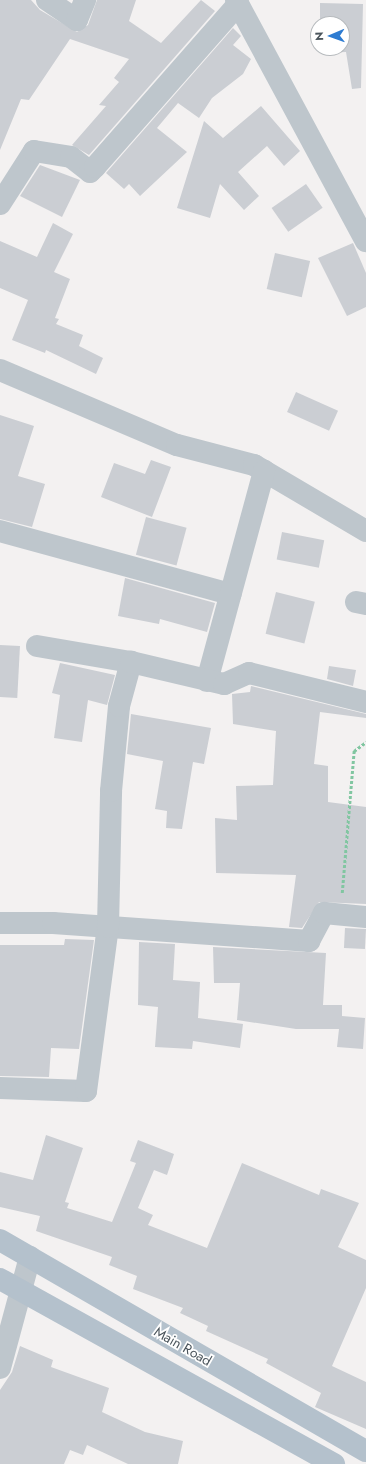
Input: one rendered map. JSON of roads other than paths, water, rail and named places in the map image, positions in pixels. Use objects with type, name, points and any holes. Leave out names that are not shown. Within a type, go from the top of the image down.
[{"type":"main road","name":"Main Road","points":[[0,1240],[366,1451]]},
{"type":"main road","points":[[0,1278],[334,1464]]},
{"type":"street","points":[[47,0],[77,20],[85,0]]},
{"type":"street","points":[[0,202],[34,152],[71,157],[90,172],[237,2],[366,241]]},
{"type":"street","points":[[0,370],[177,445],[254,465],[366,530]]},
{"type":"street","points":[[208,681],[264,471]]},
{"type":"street","points":[[0,531],[231,594]]},
{"type":"street","points":[[37,646],[131,662],[224,684],[249,673],[366,702]]},
{"type":"street","points":[[0,1088],[86,1092],[108,927],[111,791],[119,706],[131,662]]},
{"type":"street","points":[[0,923],[108,927],[309,941],[324,913],[340,912],[366,917]]},
{"type":"street","points":[[0,1368],[30,1257]]}]
